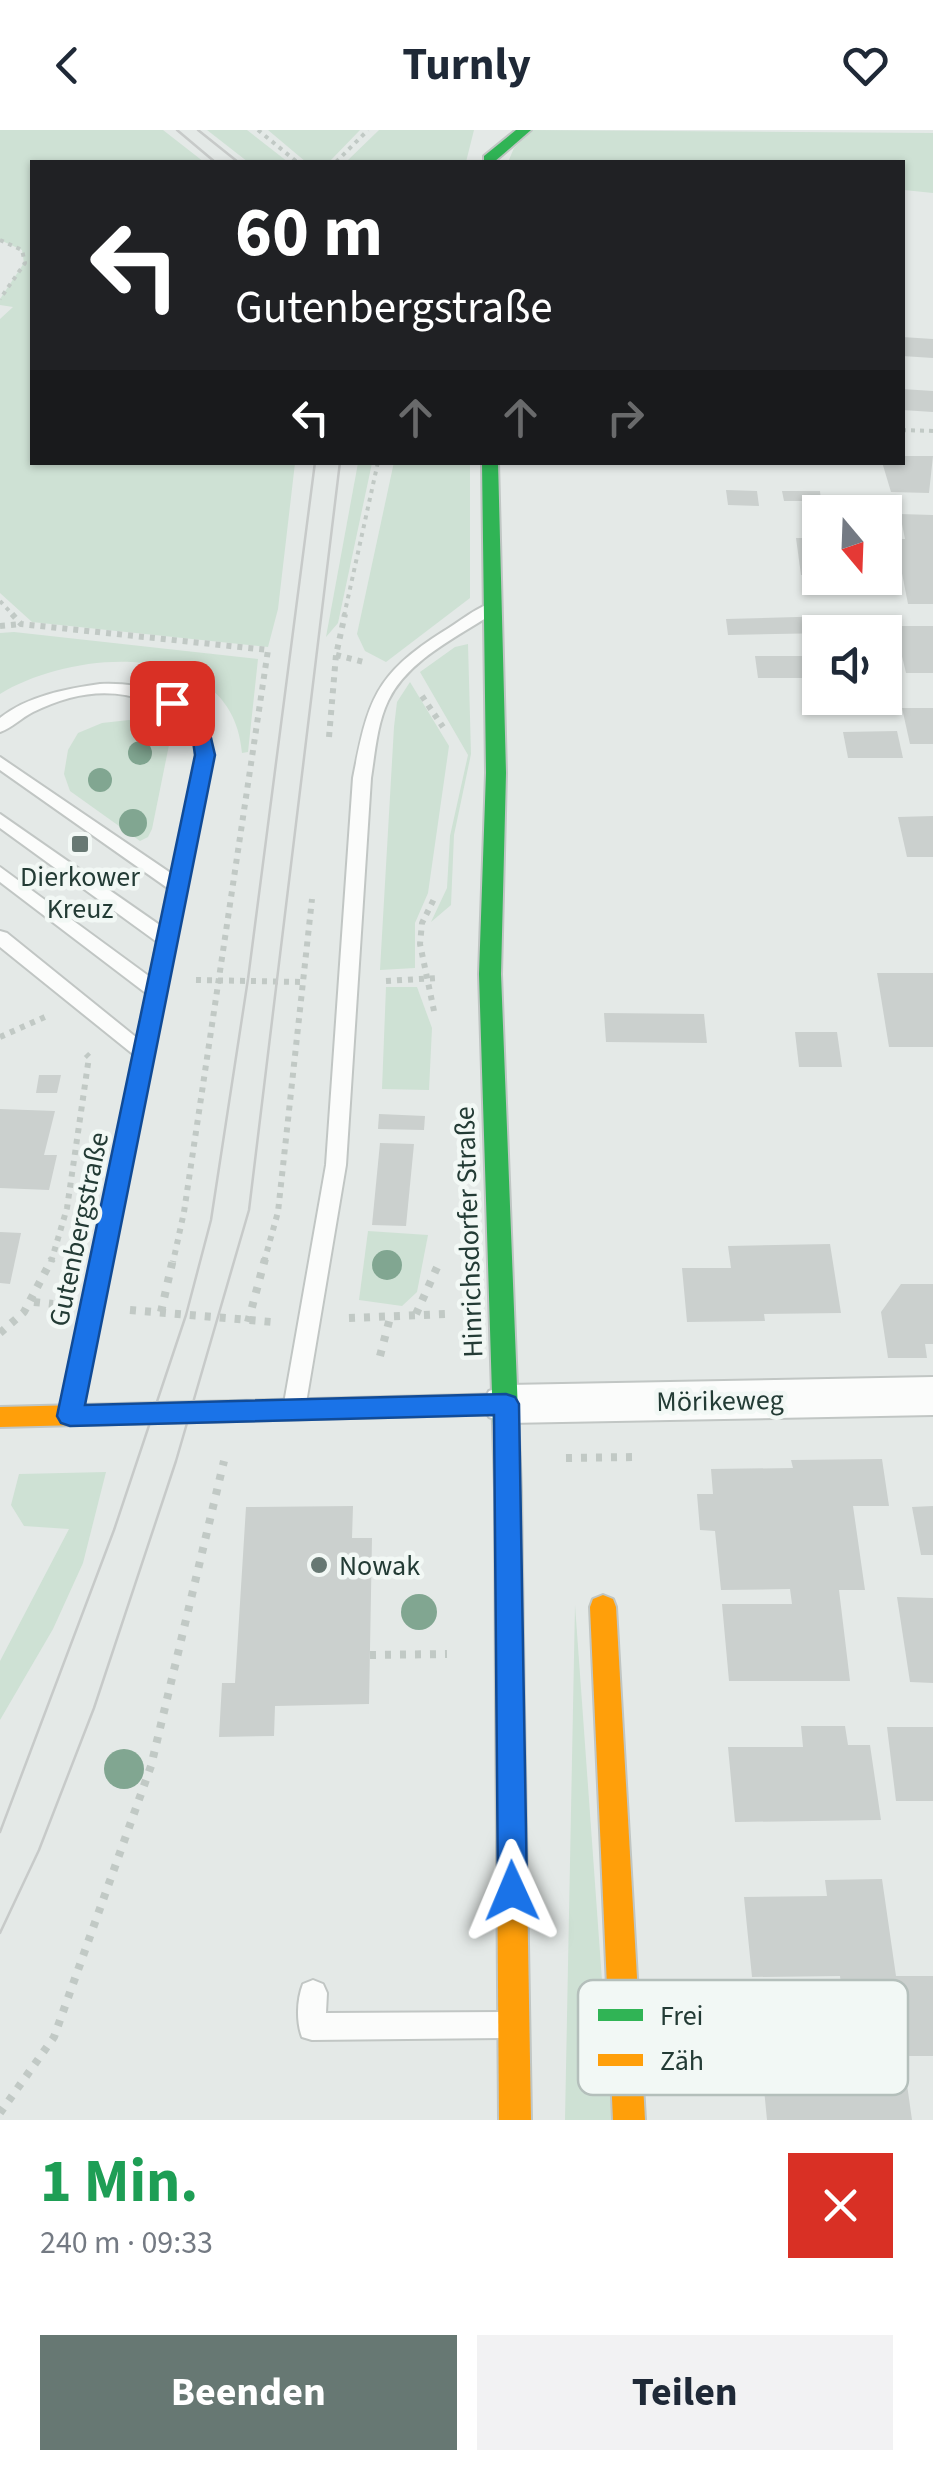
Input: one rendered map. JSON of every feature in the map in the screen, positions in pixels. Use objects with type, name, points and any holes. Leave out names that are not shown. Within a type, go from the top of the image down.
[{"type":"street","points":[[489,160],[494,130]]},
{"type":"street","points":[[490,160],[524,130]]},
{"type":"street","name":"Hinrichsdorfer Straße","points":[[490,465],[496,773],[490,974],[498,1312],[506,1404],[516,2120]]},
{"type":"street","name":"Mörikeweg","points":[[506,1404],[933,1396]]},
{"type":"street","points":[[0,1417],[506,1404]]},
{"type":"street","points":[[603,1607],[622,1980]]},
{"type":"street","points":[[628,2095],[629,2120]]},
{"type":"lane","points":[[294,1409],[336,1166],[362,778],[373,726],[380,701],[402,669],[493,607]]},
{"type":"lane","name":"Gutenbergstraße","points":[[0,727],[40,702],[84,690],[132,688],[172,703],[200,725],[205,755],[70,1416]]},
{"type":"lane","points":[[0,762],[178,887]]},
{"type":"lane","points":[[0,820],[167,940]]},
{"type":"lane","points":[[0,873],[158,992]]},
{"type":"lane","points":[[0,937],[146,1054]]},
{"type":"lane","points":[[312,1993],[312,2027],[515,2024]]},
{"type":"path","points":[[258,130],[295,160]]},
{"type":"path","points":[[338,160],[368,130]]},
{"type":"path","points":[[0,240],[22,250],[24,263],[0,299]]},
{"type":"path","points":[[905,430],[933,431]]},
{"type":"path","points":[[329,743],[336,655],[377,465]]},
{"type":"path","points":[[0,601],[21,624]]},
{"type":"path","points":[[0,626],[21,624],[268,650],[187,1193],[161,1312]]},
{"type":"path","points":[[248,1322],[278,1212],[313,895]]},
{"type":"path","points":[[34,1007],[54,1024]]},
{"type":"path","points":[[0,1037],[34,1022]]},
{"type":"path","points":[[0,1333],[15,1324],[34,1302],[58,1247],[89,1057],[76,1044]]},
{"type":"path","points":[[34,1302],[248,1322],[306,1322],[391,1314]]},
{"type":"path","points":[[0,2112],[54,2037],[151,1766],[224,1460]]},
{"type":"path","points":[[370,1655],[448,1654]]},
{"type":"green space","points":[[0,130],[163,130],[201,160],[30,160],[30,465],[295,465],[278,609],[268,647],[32,622],[0,593],[0,319],[13,307],[0,305],[0,299],[24,263],[22,250],[0,240]]},
{"type":"green space","points":[[207,130],[247,130],[285,160],[245,160]]},
{"type":"green space","points":[[268,130],[360,130],[331,160],[304,160]]},
{"type":"green space","points":[[379,130],[474,130],[466,160],[348,160]]},
{"type":"green space","points":[[533,130],[933,133],[933,193],[905,190],[905,160],[509,160],[514,148]]},
{"type":"green space","points":[[358,465],[372,465],[338,623],[326,637]]},
{"type":"green space","points":[[393,465],[470,465],[470,598],[386,662],[365,651],[357,634]]},
{"type":"green space","points":[[0,633],[258,659],[248,752],[242,753],[232,715],[211,689],[181,671],[145,663],[106,662],[67,668],[0,694]]},
{"type":"green space","points":[[468,644],[471,754],[454,835],[451,905],[431,922],[447,888],[450,836],[468,755],[420,672],[455,647]]},
{"type":"green space","points":[[410,682],[449,746],[428,893],[415,923],[415,968],[380,970],[394,727],[397,702]]},
{"type":"green space","points":[[129,720],[153,727],[169,745],[152,829],[140,841],[70,791],[64,774],[68,750],[78,733],[102,723]]},
{"type":"green space","points":[[386,987],[417,987],[432,1028],[429,1090],[382,1089]]},
{"type":"green space","points":[[368,1231],[428,1235],[417,1292],[402,1306],[359,1300]]},
{"type":"green space","points":[[106,1472],[83,1563],[53,1629],[0,1720],[0,1661],[69,1529],[24,1526],[11,1505],[19,1474]]},
{"type":"green space","points":[[575,1605],[602,1980],[578,1980],[578,2095],[610,2095],[612,2120],[565,2120]]},
{"type":"building","points":[[905,337],[933,339],[933,358],[905,356]]},
{"type":"building","points":[[905,389],[933,391],[933,412],[905,410]]},
{"type":"building","points":[[905,456],[933,456],[929,493],[891,492],[883,465],[905,465]]},
{"type":"building","points":[[726,490],[757,491],[759,506],[728,505]]},
{"type":"building","points":[[782,491],[820,491],[820,495],[802,495],[802,501],[784,501]]},
{"type":"building","points":[[902,514],[933,515],[933,604],[908,604],[902,573]]},
{"type":"building","points":[[796,538],[802,538],[801,575]]},
{"type":"building","points":[[802,617],[802,634],[728,635],[726,619]]},
{"type":"building","points":[[902,626],[933,626],[933,673],[906,673]]},
{"type":"building","points":[[755,656],[802,656],[802,678],[758,678]]},
{"type":"building","points":[[902,708],[933,708],[933,744],[910,744]]},
{"type":"building","points":[[897,731],[903,758],[848,758],[843,732]]},
{"type":"building","points":[[933,816],[933,857],[907,857],[898,817]]},
{"type":"building","points":[[877,973],[933,973],[933,1047],[889,1047]]},
{"type":"building","points":[[604,1013],[704,1014],[707,1043],[606,1042]]},
{"type":"building","points":[[795,1032],[837,1032],[842,1067],[799,1067]]},
{"type":"building","points":[[39,1075],[61,1075],[57,1093],[36,1093]]},
{"type":"building","points":[[0,1109],[55,1111],[44,1155],[57,1155],[49,1190],[0,1188]]},
{"type":"building","points":[[379,1114],[425,1116],[424,1130],[378,1129]]},
{"type":"building","points":[[380,1143],[414,1144],[406,1226],[372,1225]]},
{"type":"building","points":[[0,1232],[21,1233],[10,1284],[0,1283]]},
{"type":"building","points":[[830,1244],[841,1313],[764,1314],[765,1321],[687,1322],[682,1268],[731,1268],[728,1246]]},
{"type":"building","points":[[901,1284],[933,1284],[933,1344],[925,1344],[927,1358],[888,1358],[881,1312]]},
{"type":"building","points":[[882,1459],[889,1506],[853,1506],[865,1590],[839,1590],[850,1681],[729,1681],[722,1604],[792,1604],[790,1589],[721,1590],[715,1531],[700,1530],[697,1494],[713,1494],[711,1469],[793,1468],[791,1460]]},
{"type":"building","points":[[353,1506],[352,1538],[372,1538],[369,1704],[275,1706],[274,1736],[219,1737],[222,1683],[235,1683],[246,1507]]},
{"type":"building","points":[[933,1506],[933,1555],[921,1555],[912,1507]]},
{"type":"building","points":[[897,1597],[933,1598],[933,1683],[910,1682]]},
{"type":"building","points":[[801,1726],[845,1726],[848,1745],[870,1745],[881,1820],[735,1822],[728,1747],[803,1747]]},
{"type":"building","points":[[887,1727],[933,1727],[933,1801],[896,1801]]},
{"type":"building","points":[[882,1879],[896,1976],[933,1976],[933,2056],[908,2056],[908,1980],[752,1977],[744,1897],[827,1896],[825,1880]]},
{"type":"building","points":[[908,2092],[912,2120],[767,2120],[765,2095],[908,2095]]},
{"type":"tram line","points":[[177,130],[213,160]]},
{"type":"tram line","points":[[198,130],[236,160]]},
{"type":"tram line","points":[[0,1832],[114,1530],[186,1315],[211,1220],[248,979],[315,465]]},
{"type":"tram line","points":[[0,1933],[39,1850],[94,1708],[176,1461],[249,1210],[340,465]]},
{"type":"traffic: fast","points":[[489,159],[524,130]]},
{"type":"traffic: fast","points":[[490,465],[496,773],[490,974],[508,1490],[510,1709]]},
{"type":"traffic: slow","points":[[0,1417],[506,1404]]},
{"type":"traffic: slow","points":[[603,1607],[622,1980]]},
{"type":"traffic: slow","points":[[510,1709],[515,2120]]},
{"type":"traffic: slow","points":[[628,2095],[629,2120]]},
{"type":"place","name":"Dierkower Kreuz","points":[[80,844]]},
{"type":"place","name":"Nowak","points":[[319,1565]]},
{"type":"route","points":[[172,703],[200,725],[205,755],[70,1416],[506,1404],[512,1891]]}]
